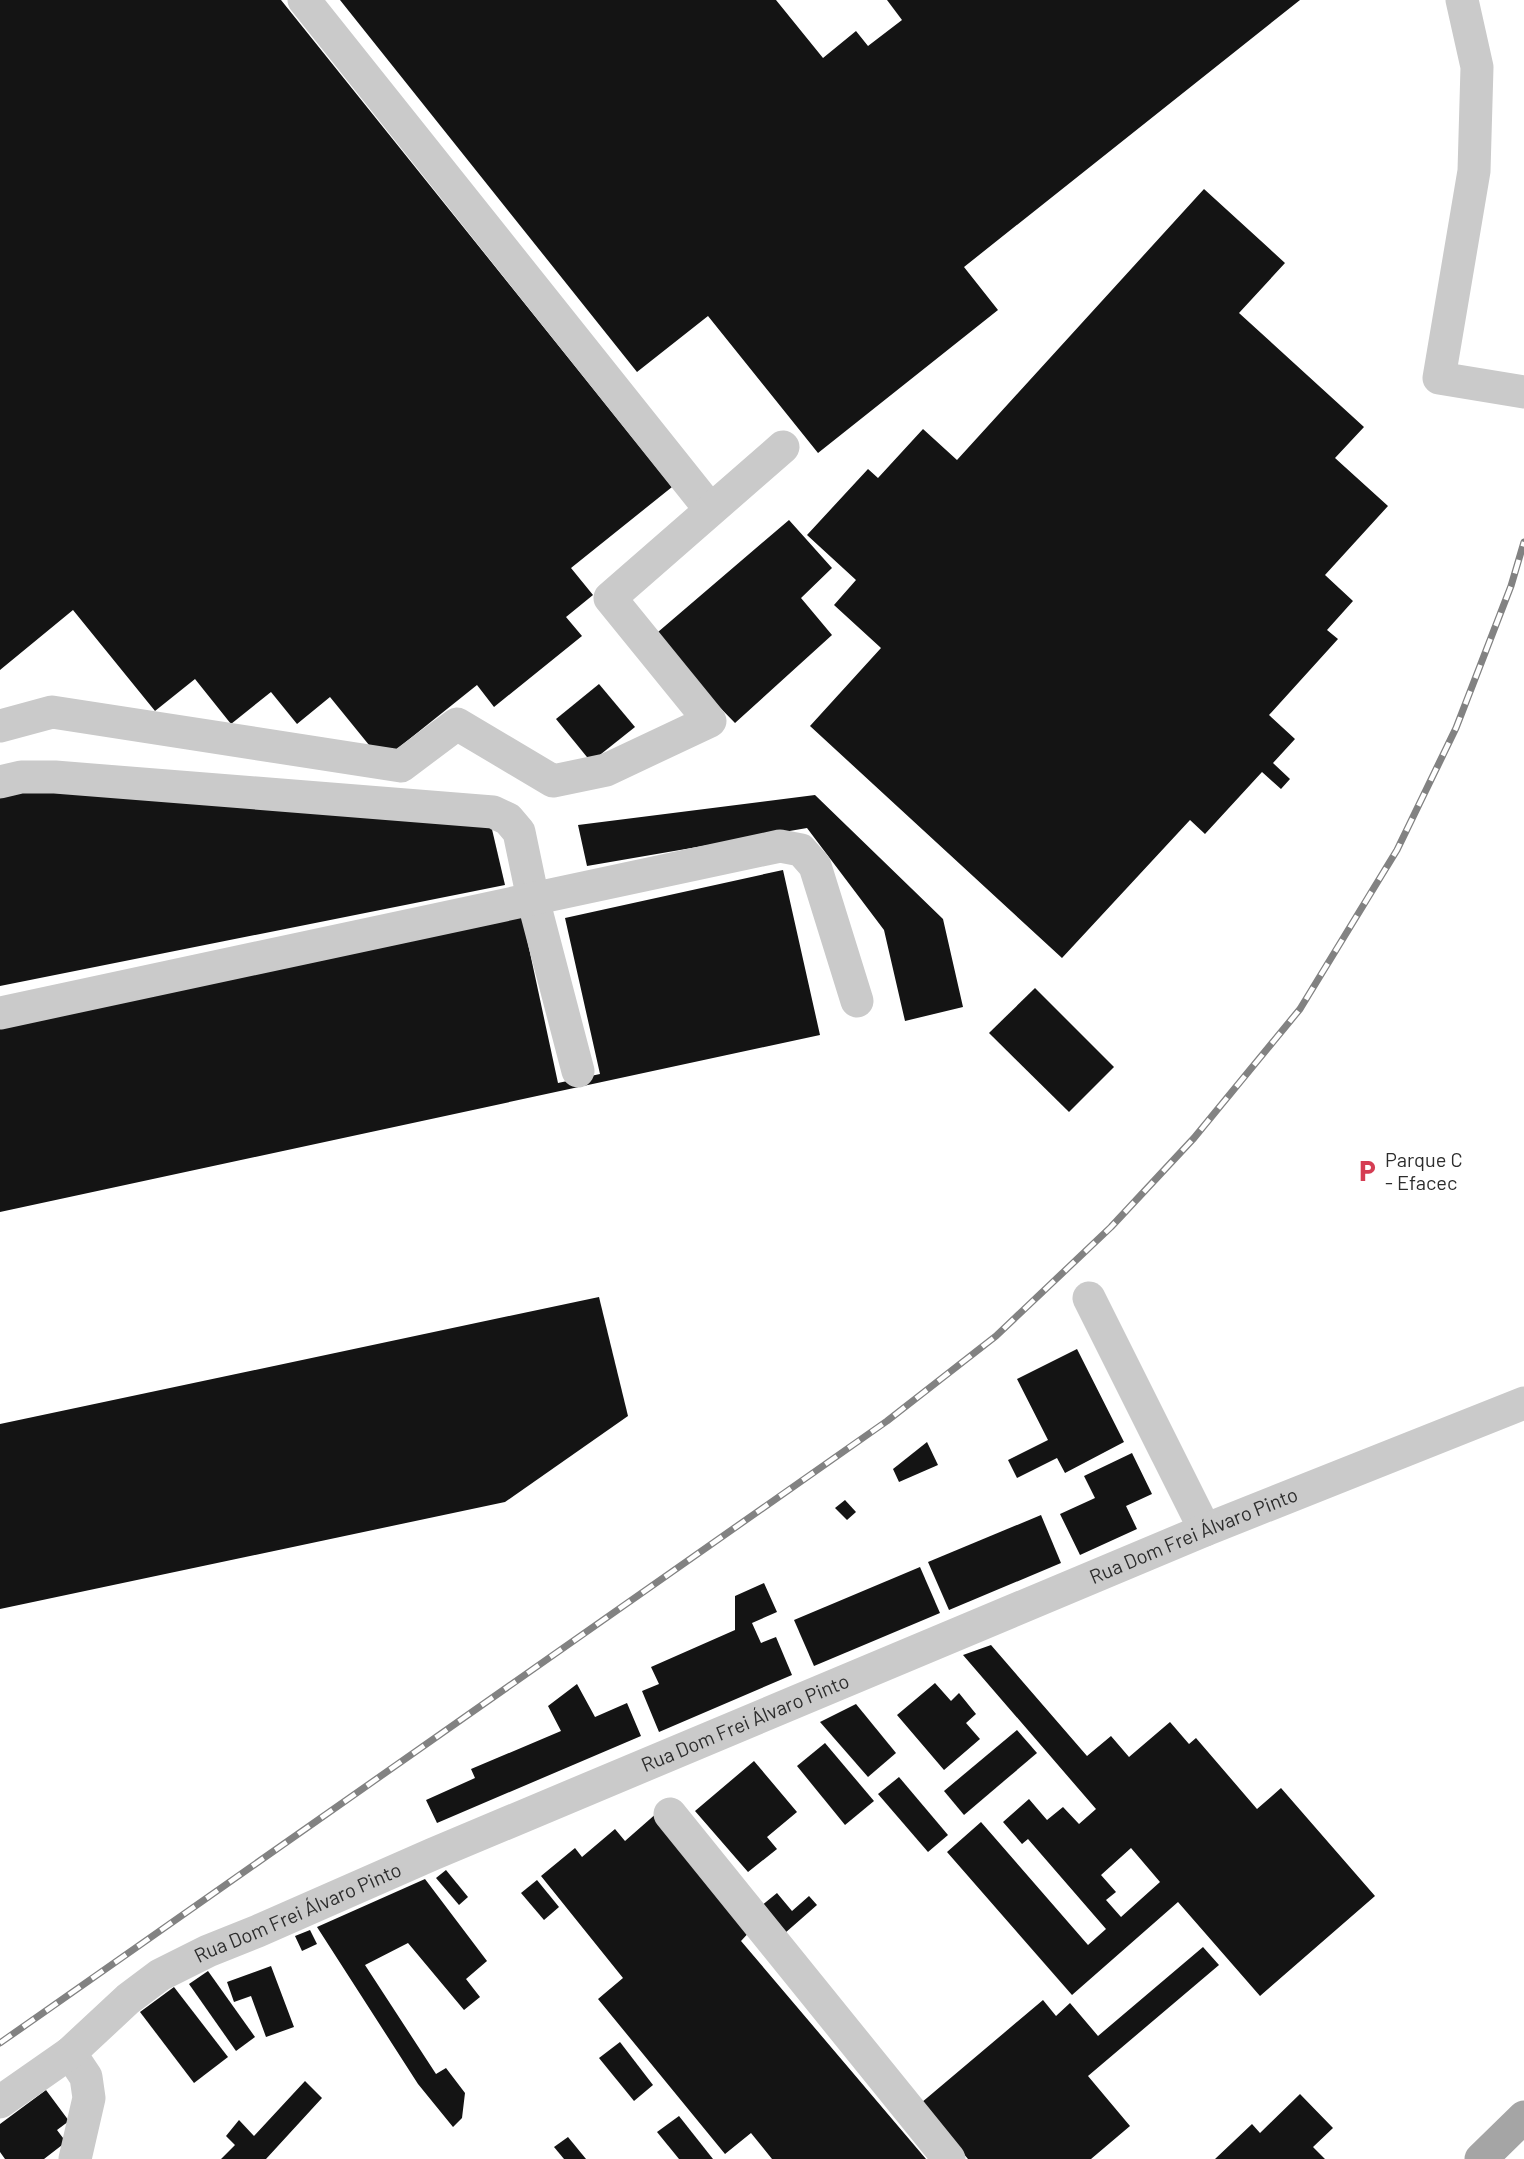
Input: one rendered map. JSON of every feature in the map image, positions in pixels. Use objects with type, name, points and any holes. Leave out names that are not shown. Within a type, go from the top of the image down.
[{"type":"main road","points":[[1480,2159],[1524,2117]]},
{"type":"street","points":[[304,0],[710,509]]},
{"type":"street","points":[[1462,0],[1477,67],[1474,171],[1439,378],[1524,392]]},
{"type":"street","points":[[0,726],[52,712],[401,766],[457,724],[553,781],[606,770],[710,721],[610,598],[783,447]]},
{"type":"street","points":[[0,782],[21,777],[55,777],[493,812],[508,819],[519,832],[533,898],[578,1071]]},
{"type":"street","points":[[0,1013],[780,846],[801,850],[815,866],[856,1001]]},
{"type":"street","points":[[1089,1298],[1205,1530]]},
{"type":"street","name":"Rua Dom Frei Álvaro Pinto","points":[[0,2102],[70,2053],[128,1999],[152,1981],[208,1951],[258,1932],[444,1850],[1205,1530],[1524,1403]]},
{"type":"street","points":[[670,1814],[949,2159]]},
{"type":"street","points":[[70,2053],[86,2076],[89,2098],[75,2159]]},
{"type":"building","points":[[0,0],[281,0],[672,487],[571,568],[593,595],[566,617],[582,636],[494,707],[477,685],[382,761],[330,697],[297,724],[271,692],[231,724],[195,679],[155,711],[73,610],[0,670]]},
{"type":"building","points":[[340,0],[776,0],[823,58],[856,31],[868,46],[902,20],[887,0],[1300,0],[964,267],[998,310],[818,453],[708,316],[637,372]]},
{"type":"building","points":[[1204,189],[1285,263],[1239,313],[1364,427],[1335,458],[1388,506],[1325,575],[1353,601],[1327,630],[1338,639],[1269,715],[1295,739],[1273,763],[1290,779],[1281,789],[1262,772],[1205,834],[1190,820],[1062,958],[810,726],[881,648],[834,605],[856,580],[807,535],[868,469],[878,478],[923,429],[957,460]]},
{"type":"building","points":[[789,520],[832,568],[801,598],[832,635],[735,723],[701,688],[658,632]]},
{"type":"building","points":[[599,684],[635,727],[591,762],[556,719]]},
{"type":"building","points":[[25,786],[491,825],[505,885],[0,986],[0,792]]},
{"type":"building","points":[[815,795],[943,919],[963,1007],[905,1021],[884,930],[807,828],[587,866],[578,825]]},
{"type":"building","points":[[783,870],[820,1035],[0,1212],[0,1024],[521,911],[558,1083],[600,1074],[565,918]]},
{"type":"building","points":[[1035,988],[1114,1067],[1069,1112],[989,1033]]},
{"type":"building","points":[[599,1297],[628,1416],[505,1502],[0,1609],[0,1424]]},
{"type":"building","points":[[1077,1349],[1124,1442],[1065,1473],[1057,1458],[1017,1478],[1008,1460],[1048,1440],[1017,1379]]},
{"type":"building","points":[[927,1442],[938,1465],[899,1482],[893,1469]]},
{"type":"building","points":[[1132,1453],[1152,1494],[1126,1506],[1137,1529],[1080,1555],[1060,1514],[1095,1498],[1084,1476]]},
{"type":"building","points":[[845,1500],[856,1512],[847,1520],[835,1508]]},
{"type":"building","points":[[1041,1515],[1061,1563],[949,1610],[928,1562]]},
{"type":"building","points":[[920,1567],[940,1613],[814,1666],[794,1620]]},
{"type":"building","points":[[764,1583],[777,1612],[752,1623],[761,1643],[776,1637],[792,1675],[659,1732],[642,1691],[659,1684],[651,1667],[735,1630],[735,1596]]},
{"type":"building","points":[[991,1645],[1087,1756],[1111,1736],[1129,1757],[1170,1722],[1189,1744],[1196,1738],[1257,1809],[1281,1788],[1375,1896],[1260,1996],[1178,1902],[1072,1995],[947,1852],[981,1822],[1088,1945],[1106,1929],[1028,1839],[1022,1844],[1003,1822],[1029,1799],[1047,1820],[1063,1807],[1079,1824],[1096,1809],[963,1655]],"holes":[[[1131,1848],[1160,1882],[1121,1917],[1106,1900],[1116,1892],[1101,1875]]]},
{"type":"building","points":[[935,1683],[951,1701],[959,1693],[976,1714],[966,1723],[980,1739],[944,1770],[897,1715]]},
{"type":"building","points":[[577,1684],[595,1717],[627,1703],[641,1736],[437,1823],[426,1800],[475,1778],[471,1769],[561,1731],[548,1706]]},
{"type":"building","points":[[856,1704],[896,1753],[868,1777],[820,1722]]},
{"type":"building","points":[[1017,1730],[1037,1753],[964,1815],[944,1791]]},
{"type":"building","points":[[825,1743],[874,1801],[845,1825],[797,1766]]},
{"type":"building","points":[[754,1761],[797,1812],[767,1837],[777,1849],[748,1872],[695,1811]]},
{"type":"building","points":[[899,1777],[948,1835],[928,1852],[878,1794]]},
{"type":"building","points":[[658,1812],[753,1928],[741,1941],[926,2159],[772,2159],[751,2133],[725,2154],[598,1999],[623,1978],[541,1876],[575,1848],[582,1857],[615,1829],[625,1841]]},
{"type":"building","points":[[446,1870],[468,1897],[459,1905],[436,1878]]},
{"type":"building","points":[[425,1879],[487,1961],[466,1979],[480,1997],[464,2010],[408,1943],[365,1965],[436,2074],[446,2068],[465,2093],[462,2118],[453,2127],[418,2084],[317,1927]]},
{"type":"building","points":[[537,1880],[559,1907],[544,1920],[521,1893]]},
{"type":"building","points":[[777,1893],[792,1911],[809,1896],[817,1905],[785,1933],[761,1906]]},
{"type":"building","points":[[310,1930],[317,1944],[302,1951],[295,1936]]},
{"type":"building","points":[[1203,1947],[1219,1965],[1088,2076],[1130,2126],[1091,2159],[968,2159],[921,2103],[1043,2000],[1056,2016],[1070,2003],[1098,2036]]},
{"type":"building","points":[[271,1966],[294,2027],[266,2037],[251,1996],[234,2002],[227,1982]]},
{"type":"building","points":[[208,1971],[255,2037],[236,2051],[189,1984]]},
{"type":"building","points":[[174,1987],[228,2057],[194,2083],[140,2012]]},
{"type":"building","points":[[620,2042],[653,2085],[634,2101],[599,2058]]},
{"type":"building","points":[[305,2081],[322,2098],[266,2159],[221,2159],[235,2145],[226,2136],[239,2120],[254,2136]]},
{"type":"building","points":[[46,2090],[69,2121],[57,2130],[66,2142],[44,2159],[5,2159],[0,2152],[0,2124]]},
{"type":"building","points":[[1300,2094],[1333,2128],[1313,2147],[1325,2159],[1215,2159],[1252,2124],[1260,2133]]},
{"type":"building","points":[[679,2116],[713,2159],[679,2159],[657,2132]]},
{"type":"building","points":[[568,2137],[586,2159],[564,2159],[554,2147]]},
{"type":"railway","points":[[0,2043],[887,1421],[996,1336],[1111,1227],[1194,1138],[1300,1009],[1397,850],[1456,728],[1511,586],[1524,542]]},
{"type":"place","name":"Parque C - Efacec","points":[[1367,1171]]}]
